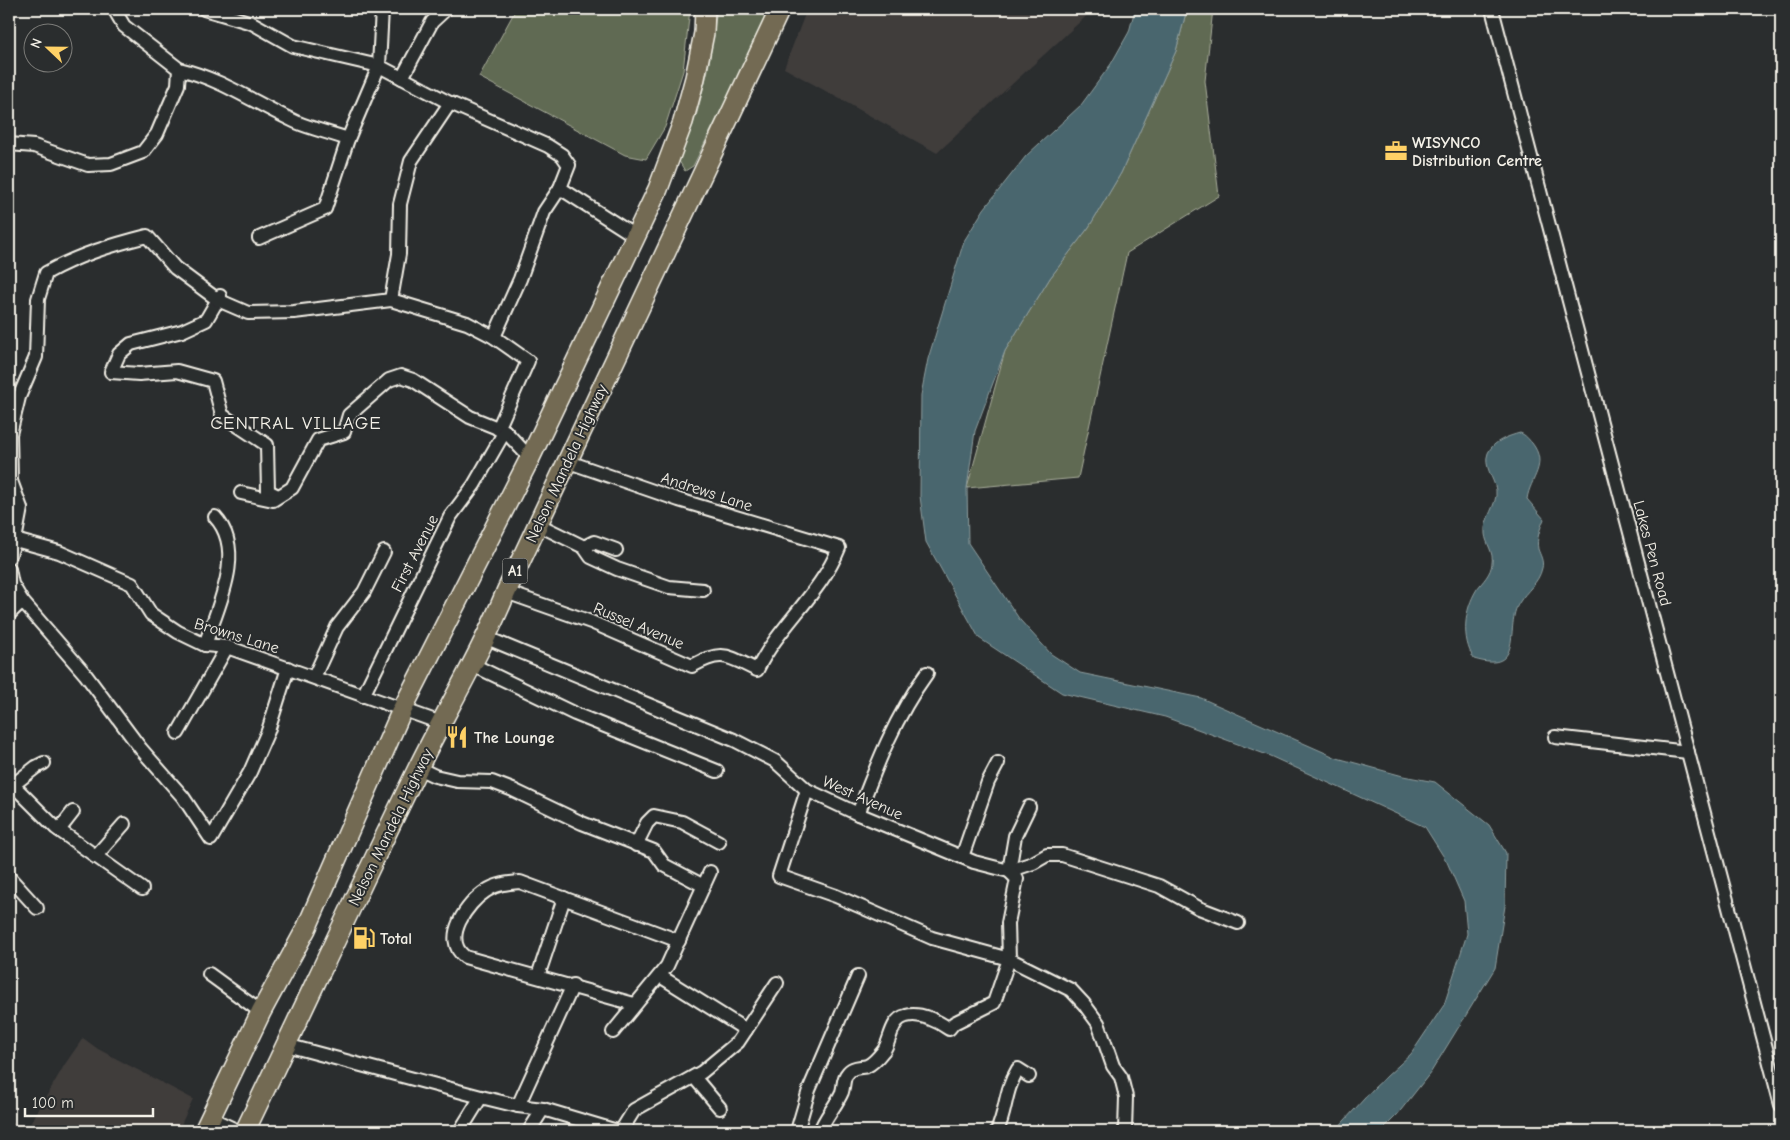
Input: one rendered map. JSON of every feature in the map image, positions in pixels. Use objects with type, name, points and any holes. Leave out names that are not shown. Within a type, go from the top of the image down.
[{"type":"highway","name":"Nelson Mandela Highway","points":[[207,1125],[261,1012],[306,928],[402,710],[530,458],[631,242],[658,189],[683,122],[704,33],[705,9]]},
{"type":"highway","name":"Nelson Mandela Highway","points":[[245,1131],[418,768],[471,664],[487,638],[566,461],[780,9]]},
{"type":"street","points":[[114,9],[124,26],[179,69],[197,73],[240,91],[296,122],[348,139]]},
{"type":"street","points":[[9,557],[15,540],[21,508],[11,481],[10,444],[14,394],[36,357],[38,299],[46,273],[64,263],[118,243],[147,236],[175,268],[219,298],[248,313],[294,312],[391,300],[467,323],[494,337],[520,279],[544,212],[560,188],[568,165],[562,155],[548,146],[450,103],[379,66],[293,46],[252,23],[204,9]]},
{"type":"street","points":[[259,238],[325,209],[348,139],[379,66],[382,9]]},
{"type":"street","points":[[402,78],[432,22],[446,9]]},
{"type":"street","name":"Lakes Pen Road","points":[[1492,9],[1781,1105]]},
{"type":"street","points":[[9,144],[34,146],[88,165],[111,164],[142,152],[157,134],[178,85],[179,69]]},
{"type":"street","points":[[391,300],[399,254],[400,204],[412,161],[450,103]]},
{"type":"street","points":[[560,188],[631,242]]},
{"type":"street","points":[[219,298],[206,320],[182,331],[131,344],[118,354],[111,372],[139,374],[177,371],[213,381],[222,414],[267,445],[268,491],[278,496]]},
{"type":"street","name":"First Avenue","points":[[363,696],[450,517],[483,470],[502,430],[528,361],[494,337]]},
{"type":"street","points":[[241,493],[273,500],[292,488],[318,440],[344,432],[349,415],[389,380],[401,376],[413,380],[470,417],[502,430],[530,458]]},
{"type":"street","name":"Andrews Lane","points":[[566,461],[679,500],[839,548],[821,583],[767,649],[757,670]]},
{"type":"street","points":[[205,645],[228,574],[228,535],[215,518]]},
{"type":"street","points":[[537,524],[584,546],[591,557],[617,569],[669,587],[703,590]]},
{"type":"street","name":"Browns Lane","points":[[15,540],[59,552],[132,584],[151,614],[178,632],[205,645],[227,647],[441,723]]},
{"type":"street","points":[[584,546],[594,542],[616,550]]},
{"type":"street","points":[[314,677],[337,627],[364,592],[384,552]]},
{"type":"street","points":[[9,570],[12,584],[22,600],[85,674],[141,749],[183,797],[210,839],[250,772],[268,731],[288,668]]},
{"type":"street","name":"Russel Avenue","points":[[506,592],[591,622],[692,666],[710,656],[725,655],[757,670]]},
{"type":"street","points":[[9,614],[22,600]]},
{"type":"street","name":"West Avenue","points":[[487,638],[734,740],[775,761],[807,790],[858,814],[962,857],[1009,872]]},
{"type":"street","points":[[178,733],[227,647]]},
{"type":"street","points":[[471,664],[575,714],[717,771]]},
{"type":"street","points":[[858,814],[885,743],[910,696],[927,673]]},
{"type":"street","points":[[1556,737],[1688,752]]},
{"type":"street","points":[[44,763],[11,787],[59,830],[142,889]]},
{"type":"street","points":[[962,857],[988,782],[998,763]]},
{"type":"street","points":[[418,768],[435,776],[457,781],[492,782],[636,845],[654,851],[664,865],[702,885]]},
{"type":"street","points":[[807,790],[779,876],[836,896],[932,938],[1009,959],[1071,990],[1098,1023],[1113,1066],[1121,1077],[1126,1097],[1125,1131]]},
{"type":"street","points":[[1009,872],[1015,836],[1029,807]]},
{"type":"street","points":[[59,830],[73,812]]},
{"type":"street","points":[[636,845],[647,823],[654,816],[682,822],[719,842]]},
{"type":"street","points":[[95,857],[124,824]]},
{"type":"street","points":[[1009,872],[1033,863],[1047,855],[1062,855],[1159,886],[1199,908],[1238,923]]},
{"type":"street","points":[[612,1032],[634,1004],[660,976],[679,941],[702,885],[710,872]]},
{"type":"street","points":[[820,1131],[825,1117],[833,1108],[841,1093],[846,1074],[854,1068],[869,1065],[877,1058],[886,1048],[899,1019],[906,1016],[926,1018],[938,1022],[949,1029],[954,1023],[994,1003],[1009,959],[1008,924],[1017,879],[1009,872]]},
{"type":"street","points":[[9,877],[37,908]]},
{"type":"street","points":[[634,1004],[573,985],[465,957],[459,953],[456,946],[458,923],[476,898],[500,884],[520,882],[679,941]]},
{"type":"street","points":[[538,976],[564,898]]},
{"type":"street","points":[[209,974],[261,1012]]},
{"type":"street","points":[[660,976],[746,1030]]},
{"type":"street","points":[[797,1131],[809,1090],[858,976]]},
{"type":"street","points":[[621,1131],[634,1110],[694,1077],[738,1042],[778,983]]},
{"type":"street","points":[[518,1106],[573,985]]},
{"type":"street","points":[[286,1045],[481,1097],[518,1106],[544,1108],[616,1131]]},
{"type":"street","points":[[997,1131],[1004,1115],[1008,1084],[1018,1069],[1029,1076]]},
{"type":"street","points":[[694,1077],[720,1108]]},
{"type":"street","points":[[460,1131],[481,1097]]},
{"type":"street","points":[[529,1131],[544,1108]]},
{"type":"street","points":[[207,1125],[238,1131]]},
{"type":"shaded area","points":[[807,9],[1094,9],[937,153],[784,68]]},
{"type":"shaded area","points":[[83,1038],[98,1049],[193,1099],[178,1131],[9,1131],[9,1122],[29,1126],[65,1064]]},
{"type":"green space","points":[[516,9],[690,9],[683,71],[665,127],[646,159],[625,155],[479,77]]},
{"type":"green space","points":[[717,9],[772,9],[693,166],[685,171],[679,161],[697,113],[708,70]]},
{"type":"green space","points":[[1187,9],[1213,9],[1205,81],[1219,196],[1127,253],[1078,478],[967,488],[1005,351],[1050,278],[1089,227],[1121,173],[1176,51]]},
{"type":"water","points":[[1135,9],[1187,9],[1176,51],[1121,173],[1089,227],[1050,278],[1005,351],[975,431],[967,488],[968,543],[1020,620],[1051,654],[1080,673],[1201,698],[1337,758],[1403,776],[1435,782],[1489,825],[1506,853],[1505,906],[1495,968],[1431,1072],[1397,1115],[1381,1131],[1335,1131],[1374,1088],[1411,1054],[1444,1005],[1467,934],[1464,901],[1447,862],[1425,827],[1270,756],[1165,717],[1062,693],[979,638],[926,542],[920,496],[921,395],[928,359],[964,241],[984,209],[1026,156],[1081,105],[1111,64],[1129,32]]},
{"type":"water","points":[[1520,433],[1532,443],[1539,458],[1539,465],[1527,499],[1544,519],[1538,542],[1542,565],[1538,578],[1519,603],[1515,612],[1507,654],[1501,660],[1490,662],[1474,659],[1467,642],[1466,633],[1469,606],[1477,589],[1488,574],[1492,563],[1492,555],[1486,538],[1485,528],[1495,501],[1496,490],[1487,458],[1490,449],[1497,442]]},
{"type":"place","name":"WISYNCO Distribution Centre","points":[[1396,151]]},
{"type":"place","name":"The Lounge","points":[[457,737]]},
{"type":"place","name":"Total","points":[[364,938]]},
{"type":"district","name":"CENTRAL VILLAGE","points":[[296,422]]}]
